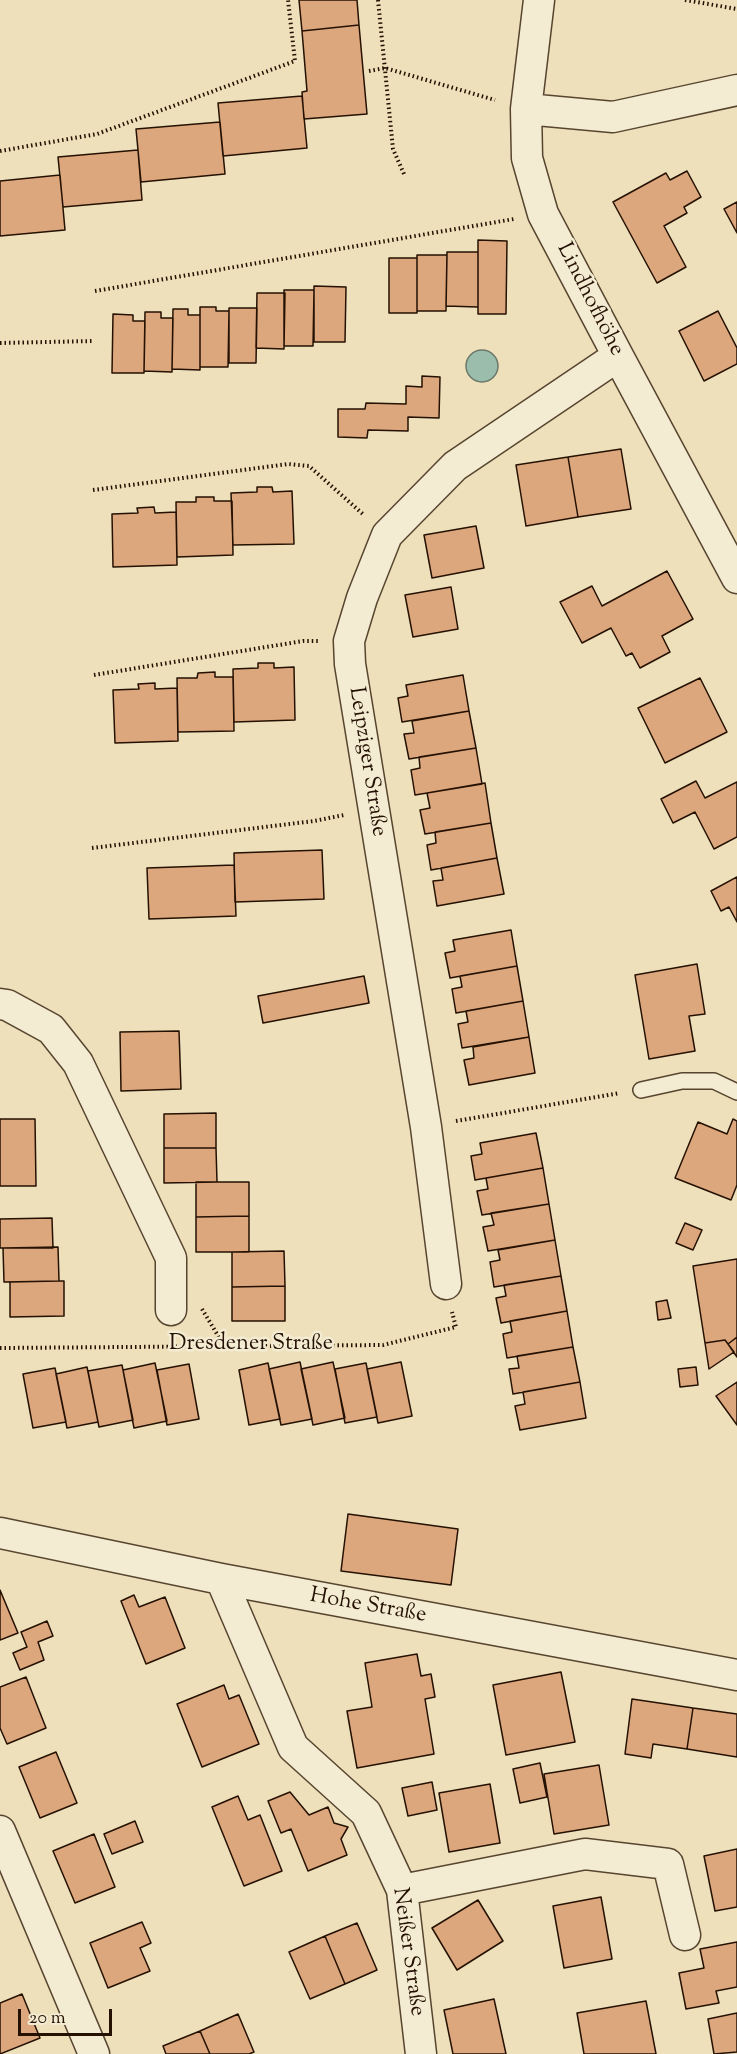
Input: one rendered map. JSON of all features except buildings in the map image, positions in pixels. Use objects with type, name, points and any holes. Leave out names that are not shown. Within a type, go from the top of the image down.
[{"type":"street","name":"Lindhofhöhe","points":[[539,0],[526,109],[527,158],[543,214],[737,578]]},
{"type":"street","points":[[526,109],[613,117],[737,90]]},
{"type":"street","name":"Leipziger Straße","points":[[446,1284],[426,1127],[350,664],[349,641],[362,598],[387,535],[455,466],[618,356]]},
{"type":"street","name":"Dresdener Straße","points":[[0,1004],[7,1005],[51,1029],[78,1063],[171,1258],[171,1310]]},
{"type":"street","name":"Hohe Straße","points":[[0,1533],[221,1579],[737,1675]]},
{"type":"street","name":"Neißer Straße","points":[[221,1579],[293,1747],[366,1813],[402,1890],[421,2054]]},
{"type":"street","points":[[0,1831],[94,2054]]},
{"type":"street","points":[[402,1890],[585,1854],[668,1864],[685,1935]]},
{"type":"lane","points":[[640,1090],[682,1081],[714,1081],[737,1092]]},
{"type":"path","points":[[0,151],[97,134],[295,61],[288,0]]},
{"type":"path","points":[[378,0],[393,149],[404,174]]},
{"type":"path","points":[[685,0],[737,9]]},
{"type":"path","points":[[369,71],[385,68],[526,109]]},
{"type":"path","points":[[95,291],[543,214]]},
{"type":"path","points":[[0,343],[94,341]]},
{"type":"path","points":[[93,490],[288,464],[309,466],[387,535]]},
{"type":"path","points":[[94,675],[303,641]]},
{"type":"path","points":[[92,848],[314,821],[334,816]]},
{"type":"path","points":[[446,1123],[640,1090]]},
{"type":"path","name":"Dresdener Straße","points":[[0,1348],[383,1345],[456,1327],[446,1284]]},
{"type":"shaded area","points":[[482,350],[494,354],[498,366],[494,378],[482,382],[470,378],[466,366],[470,354]]}]
